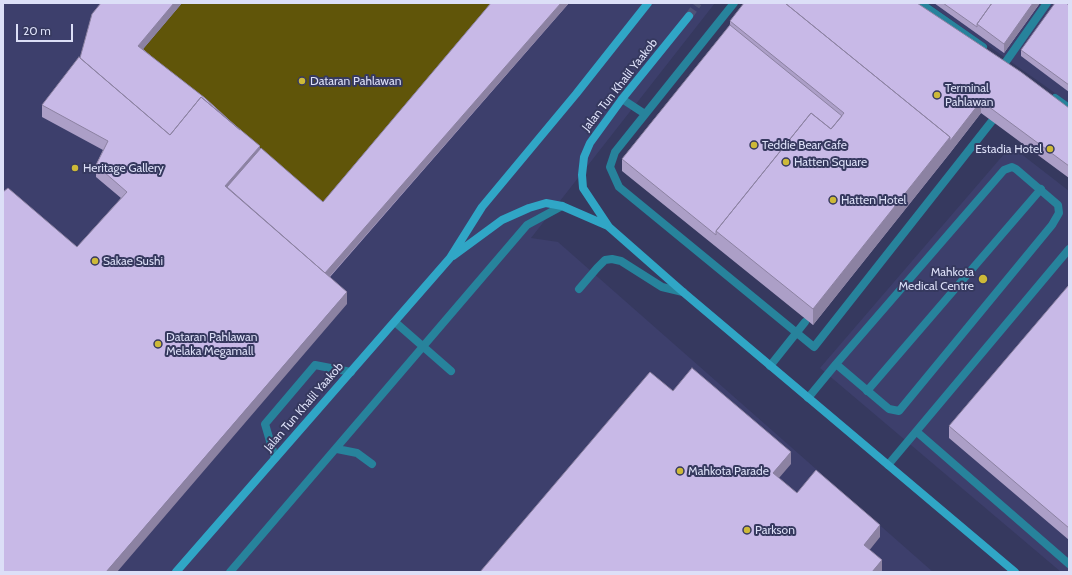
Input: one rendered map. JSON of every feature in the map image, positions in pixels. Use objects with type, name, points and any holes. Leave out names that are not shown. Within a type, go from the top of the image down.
[{"type":"main road","name":"Jalan Tun Khalil Yaakob","points":[[176,572],[450,258],[482,207],[571,100],[648,3]]},
{"type":"main road","name":"Jalan Tun Khalil Yaakob","points":[[609,227],[583,188],[582,175],[584,157],[590,143],[622,100],[689,16]]},
{"type":"main road","name":"Jalan Tun Khalil Yaakob","points":[[450,258],[502,220],[529,208],[546,203],[562,206],[609,227]]},
{"type":"main road","points":[[609,227],[770,366],[1015,572]]},
{"type":"main road","points":[[990,551],[1007,572]]},
{"type":"lane","points":[[734,3],[615,152],[610,167],[620,187],[798,332],[814,347],[992,120]]},
{"type":"lane","points":[[920,3],[1001,60],[1047,3]]},
{"type":"lane","points":[[1051,95],[1069,108]]},
{"type":"lane","points":[[622,100],[645,114]]},
{"type":"lane","points":[[808,398],[836,364],[1004,170],[1012,167],[1016,169],[1058,205],[1059,213],[1052,225],[899,411],[889,409],[836,364]]},
{"type":"lane","points":[[866,391],[1041,189]]},
{"type":"lane","points":[[230,572],[337,449],[421,347],[527,226],[562,206]]},
{"type":"lane","points":[[888,465],[1069,249]]},
{"type":"lane","points":[[579,289],[605,260],[612,259],[621,261],[662,287],[683,292]]},
{"type":"lane","points":[[395,322],[421,347],[451,371]]},
{"type":"lane","points":[[770,366],[805,322]]},
{"type":"lane","points":[[275,458],[265,424],[315,365],[351,372]]},
{"type":"lane","points":[[917,432],[1069,564]]},
{"type":"lane","points":[[337,449],[357,453],[372,464]]},
{"type":"shaded area","points":[[3,3],[715,3],[531,238],[558,242],[933,572],[3,572]]},
{"type":"shaded area","name":"Dataran Pahlawan","points":[[182,3],[499,3],[323,212],[138,55]]},
{"type":"shaded area","points":[[928,3],[1069,3],[1069,103]]},
{"type":"shaded area","name":"Mahkota Medical Centre","points":[[1011,146],[1069,191],[1069,572],[1061,572],[820,368]]},
{"type":"building","points":[[101,3],[174,3],[138,46],[205,98],[240,130],[201,97],[170,135],[80,58],[92,14]]},
{"type":"building","points":[[491,3],[561,3],[325,273],[227,187],[261,148],[323,202]]},
{"type":"building","name":"Hatten Hotel","points":[[744,3],[785,3],[950,137],[813,309],[716,231],[811,113],[831,129],[844,113],[730,21]]},
{"type":"building","name":"Terminal Pahlawan","points":[[785,3],[917,3],[1021,72],[1069,108],[1069,166],[981,101],[950,141],[950,137]]},
{"type":"building","points":[[943,3],[992,3],[977,24],[977,27]]},
{"type":"building","points":[[992,3],[1033,3],[1004,44],[977,24]]},
{"type":"building","points":[[1055,3],[1066,3],[1069,5],[1069,85],[1021,50]]},
{"type":"building","points":[[730,25],[842,116],[831,129],[811,113],[716,231],[716,235],[622,159]]},
{"type":"building","name":"Dataran Pahlawan Melaka Megamall","points":[[79,57],[170,135],[201,97],[260,146],[225,186],[347,292],[106,572],[3,572],[3,192],[8,188],[77,247],[127,192],[96,165],[108,141],[42,105]]},
{"type":"building","points":[[1069,285],[1069,528],[949,426]]},
{"type":"building","name":"Mahkota Parade","points":[[692,368],[791,452],[773,473],[797,493],[816,470],[880,525],[864,545],[882,560],[872,572],[480,572],[650,372],[673,391]]},
{"type":"tunnel","points":[[689,16],[698,3]]},
{"type":"place","name":"Dataran Pahlawan","points":[[302,81]]},
{"type":"place","name":"Terminal Pahlawan","points":[[937,95]]},
{"type":"place","name":"Teddie Bear Cafe","points":[[754,145]]},
{"type":"place","name":"Estadia Hotel","points":[[1050,149]]},
{"type":"place","name":"Hatten Square","points":[[786,162]]},
{"type":"place","name":"Heritage Gallery","points":[[75,168]]},
{"type":"place","name":"Hatten Hotel","points":[[833,200]]},
{"type":"place","name":"Sakae Sushi","points":[[95,261]]},
{"type":"place","name":"Mahkota Medical Centre","points":[[983,279]]},
{"type":"place","name":"Dataran Pahlawan Melaka Megamall","points":[[158,344]]},
{"type":"place","name":"Mahkota Parade","points":[[680,471]]},
{"type":"place","name":"Parkson","points":[[747,530]]}]
